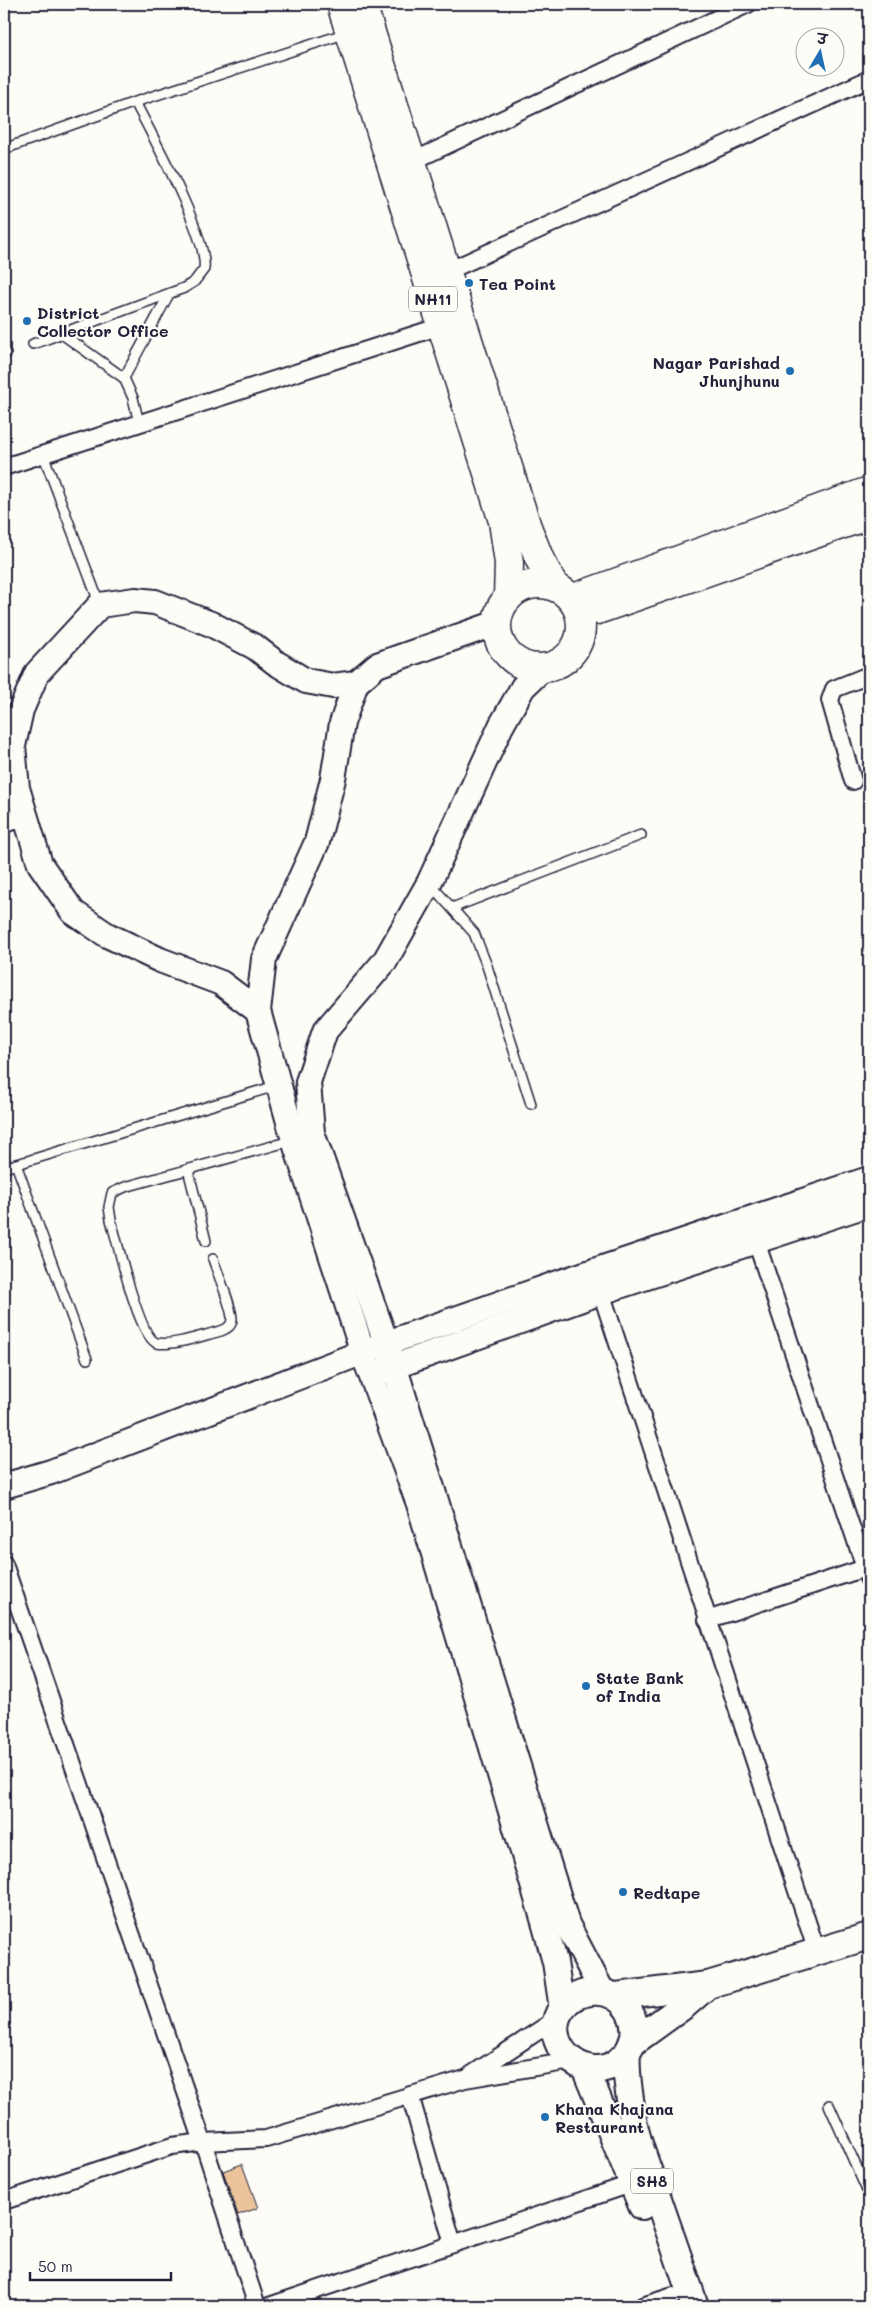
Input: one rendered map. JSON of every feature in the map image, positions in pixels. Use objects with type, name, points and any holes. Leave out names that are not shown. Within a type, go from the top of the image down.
[{"type":"highway","name":"NH11","points":[[340,4],[503,521],[509,563],[508,598],[500,611],[497,623]]},
{"type":"highway","name":"NH11","points":[[362,4],[448,271],[527,527],[540,560],[569,601]]},
{"type":"highway","points":[[569,601],[869,491]]},
{"type":"highway","points":[[569,601],[869,515]]},
{"type":"highway","points":[[497,623],[501,644],[512,658],[522,664],[543,668],[554,666],[569,656],[576,648],[581,632],[569,601],[546,585],[529,585],[508,598]]},
{"type":"main road","points":[[560,2014],[572,1998],[587,1992],[609,1994],[708,1984],[869,1936]]},
{"type":"main road","points":[[578,2064],[601,2069],[616,2064],[630,2048],[686,2004],[708,1984]]},
{"type":"main road","name":"SH8","points":[[609,1994],[624,2003],[634,2022],[630,2048],[633,2122],[681,2303]]},
{"type":"main road","name":"SH8","points":[[560,2014],[556,2030],[558,2042],[563,2052],[578,2064],[634,2183],[681,2303]]},
{"type":"street","points":[[413,161],[748,4]]},
{"type":"street","points":[[448,271],[869,79]]},
{"type":"street","points":[[4,467],[441,326]]},
{"type":"street","points":[[258,1011],[220,983],[160,960],[116,939],[72,912],[14,821],[17,788],[13,746],[21,710],[37,672],[100,605],[135,600],[155,602],[211,624],[255,647],[306,681],[333,686],[356,683]]},
{"type":"street","points":[[465,2079],[560,2014],[556,1962],[422,1513],[363,1353],[294,1140],[258,1011],[264,959],[316,842],[333,779],[342,723],[356,683],[376,665],[497,623]]},
{"type":"street","points":[[543,668],[523,687],[501,726],[429,883],[384,961],[325,1032],[308,1082],[312,1133],[391,1354],[567,1924],[609,1994]]},
{"type":"street","points":[[853,781],[830,700],[834,689],[869,675]]},
{"type":"street","points":[[371,1375],[391,1354],[564,1280],[869,1180]]},
{"type":"street","points":[[4,1486],[51,1472],[363,1353],[391,1354],[601,1292],[869,1204]]},
{"type":"street","points":[[707,1620],[867,1574],[756,1241]]},
{"type":"street","points":[[601,1292],[817,1952]]},
{"type":"street","points":[[4,1564],[203,2142],[257,2306]]},
{"type":"street","points":[[4,2201],[147,2153],[179,2145],[266,2139],[465,2079],[578,2064]]},
{"type":"street","points":[[410,2095],[453,2244]]},
{"type":"street","points":[[269,2306],[634,2183]]},
{"type":"street","points":[[642,2306],[681,2303]]},
{"type":"lane","points":[[4,149],[135,102],[350,32]]},
{"type":"lane","points":[[33,344],[169,294],[194,282],[204,269],[206,262],[180,191],[135,102]]},
{"type":"lane","points":[[124,378],[169,294]]},
{"type":"lane","points":[[62,334],[124,378],[133,398],[139,423]]},
{"type":"lane","points":[[43,454],[100,605]]},
{"type":"lane","points":[[452,908],[641,835]]},
{"type":"lane","points":[[429,883],[474,934],[531,1104]]},
{"type":"lane","points":[[4,1168],[278,1085]]},
{"type":"lane","points":[[213,1259],[231,1314],[231,1324],[227,1329],[221,1331],[174,1342],[156,1343],[151,1340],[145,1333],[134,1303],[111,1220],[110,1199],[112,1193],[126,1187],[294,1140]]},
{"type":"lane","points":[[16,1164],[87,1359]]},
{"type":"lane","points":[[188,1169],[206,1241]]},
{"type":"lane","points":[[830,2105],[869,2195]]},
{"type":"lane","points":[[4,2302],[5,2306]]},
{"type":"building","points":[[242,2164],[258,2208],[238,2215],[223,2171]]},
{"type":"place","name":"Tea Point","points":[[469,283]]},
{"type":"place","name":"District Collector Office","points":[[27,321]]},
{"type":"place","name":"Nagar Parishad Jhunjhunu","points":[[790,371]]},
{"type":"place","name":"State Bank of India","points":[[586,1686]]},
{"type":"place","name":"Redtape","points":[[623,1892]]},
{"type":"place","name":"Khana Khajana Restaurant","points":[[545,2117]]}]
